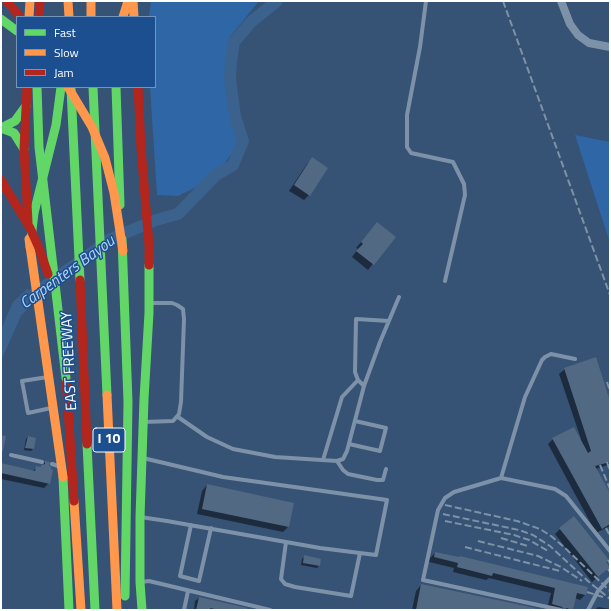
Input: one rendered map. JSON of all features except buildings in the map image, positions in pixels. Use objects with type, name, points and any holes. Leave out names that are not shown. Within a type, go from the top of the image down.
[{"type":"main road","points":[[7,1],[19,16]]},
{"type":"main road","points":[[29,16],[30,1]]},
{"type":"main road","points":[[39,16],[40,1]]},
{"type":"main road","points":[[68,1],[69,16]]},
{"type":"main road","points":[[91,1],[91,16]]},
{"type":"main road","points":[[124,16],[128,1]]},
{"type":"main road","points":[[133,1],[134,16]]},
{"type":"main road","points":[[1,19],[16,30]]},
{"type":"main road","points":[[27,88],[24,149],[30,247],[52,408],[62,467],[69,610]]},
{"type":"main road","points":[[37,88],[39,146],[66,378],[81,610]]},
{"type":"main road","points":[[30,247],[34,213],[56,125],[61,88]]},
{"type":"main road","name":"EAST FREEWAY","points":[[70,88],[95,610]]},
{"type":"main road","points":[[71,88],[92,126],[105,158],[114,193],[123,251]]},
{"type":"main road","name":"I 10","points":[[94,88],[117,610]]},
{"type":"main road","points":[[116,88],[128,409],[125,610]]},
{"type":"main road","points":[[138,88],[149,245],[149,303],[140,517],[140,582],[142,610]]},
{"type":"main road","points":[[1,128],[15,120],[27,106]]},
{"type":"main road","points":[[1,128],[14,133],[24,149]]},
{"type":"main road","points":[[1,180],[24,216],[42,256],[52,287],[62,336]]},
{"type":"street","points":[[561,1],[570,24],[578,35],[589,43],[610,47]]},
{"type":"lane","points":[[426,1],[420,47],[407,115],[407,147],[411,153],[453,162],[464,184],[465,195],[445,281]]},
{"type":"lane","points":[[178,418],[207,437],[233,449],[275,457],[337,461],[343,459],[349,444],[364,386],[380,342],[400,297]]},
{"type":"lane","points":[[143,422],[173,421],[178,418],[181,402],[183,309],[177,304],[172,303],[149,303]]},
{"type":"lane","points":[[364,386],[358,380],[355,372],[356,319],[389,321]]},
{"type":"lane","points":[[501,478],[525,397],[542,360],[551,354],[575,358]]},
{"type":"lane","points":[[48,377],[22,381],[28,413],[52,408]]},
{"type":"lane","points":[[323,460],[342,397],[358,380]]},
{"type":"lane","points":[[349,444],[380,451],[386,428],[355,421]]},
{"type":"lane","points":[[11,455],[42,462]]},
{"type":"lane","points":[[140,517],[211,528],[320,548],[376,555],[387,500],[223,477],[142,458]]},
{"type":"lane","points":[[337,461],[343,470],[348,474],[376,480],[383,480],[386,470]]},
{"type":"lane","points":[[52,464],[62,467]]},
{"type":"lane","points":[[561,610],[423,580],[438,510],[442,501],[447,495],[454,492],[501,478],[555,489],[563,493],[610,551]]},
{"type":"lane","points":[[191,525],[180,576],[199,581],[211,528]]},
{"type":"lane","points":[[286,542],[281,579],[285,584],[351,596],[360,553]]},
{"type":"lane","points":[[588,610],[598,591],[610,578]]},
{"type":"lane","points":[[140,582],[149,581],[270,610]]},
{"type":"lane","points":[[184,610],[188,591]]},
{"type":"shaded area","points":[[151,1],[259,1],[229,38],[231,111],[240,142],[213,179],[178,196],[157,195],[150,88],[156,88],[156,16],[149,16]]},
{"type":"shaded area","points":[[575,135],[610,142],[610,243]]},
{"type":"shaded area","points":[[28,288],[30,306],[21,316],[1,361],[1,329],[13,302]]},
{"type":"waterway","name":"Carpenters Bayou","points":[[18,309],[30,297],[111,239],[156,220],[178,214],[216,175],[233,165],[243,141],[235,116],[230,79],[234,42],[251,22],[277,1]]},
{"type":"railway","points":[[503,1],[610,295]]},
{"type":"railway","points":[[607,382],[610,391]]},
{"type":"railway","points":[[607,462],[610,471]]},
{"type":"railway","points":[[600,465],[610,489]]},
{"type":"railway","points":[[445,505],[517,521],[540,529],[565,548],[610,591]]},
{"type":"railway","points":[[443,514],[519,530],[533,535],[550,546],[610,599]]},
{"type":"railway","points":[[445,521],[514,535],[529,540],[548,551]]},
{"type":"railway","points":[[606,528],[610,536]]},
{"type":"railway","points":[[501,538],[528,546]]},
{"type":"railway","points":[[478,541],[538,556],[561,567],[582,581]]},
{"type":"railway","points":[[465,547],[560,571]]},
{"type":"railway","points":[[587,592],[603,597]]},
{"type":"traffic: fast","points":[[1,19],[16,30]]},
{"type":"traffic: fast","points":[[37,88],[39,147],[66,378]]},
{"type":"traffic: fast","points":[[30,247],[34,213],[56,125],[61,88]]},
{"type":"traffic: fast","points":[[93,88],[107,395]]},
{"type":"traffic: fast","points":[[116,88],[120,205]]},
{"type":"traffic: fast","points":[[71,89],[80,280]]},
{"type":"traffic: fast","points":[[1,128],[15,121],[26,106]]},
{"type":"traffic: fast","points":[[1,128],[14,133],[24,149]]},
{"type":"traffic: fast","points":[[122,239],[128,402],[125,596]]},
{"type":"traffic: fast","points":[[142,610],[140,582],[140,517],[144,399],[149,313],[149,265]]},
{"type":"traffic: fast","points":[[87,444],[95,610]]},
{"type":"traffic: fast","points":[[63,477],[69,610]]},
{"type":"traffic: slow","points":[[29,16],[30,1]]},
{"type":"traffic: slow","points":[[68,1],[69,16]]},
{"type":"traffic: slow","points":[[91,1],[91,16]]},
{"type":"traffic: slow","points":[[123,16],[128,1]]},
{"type":"traffic: slow","points":[[133,1],[134,16]]},
{"type":"traffic: slow","points":[[69,88],[92,127],[105,158],[114,193],[123,251]]},
{"type":"traffic: slow","points":[[29,239],[63,477]]},
{"type":"traffic: slow","points":[[107,395],[117,610]]},
{"type":"traffic: slow","points":[[74,501],[81,610]]},
{"type":"traffic: jam","points":[[7,1],[19,16]]},
{"type":"traffic: jam","points":[[39,16],[40,1]]},
{"type":"traffic: jam","points":[[27,88],[24,149],[28,222]]},
{"type":"traffic: jam","points":[[138,88],[141,148],[149,245],[149,265]]},
{"type":"traffic: jam","points":[[1,180],[30,228],[48,274]]},
{"type":"traffic: jam","points":[[80,280],[87,444]]},
{"type":"traffic: jam","points":[[66,378],[74,501]]}]
